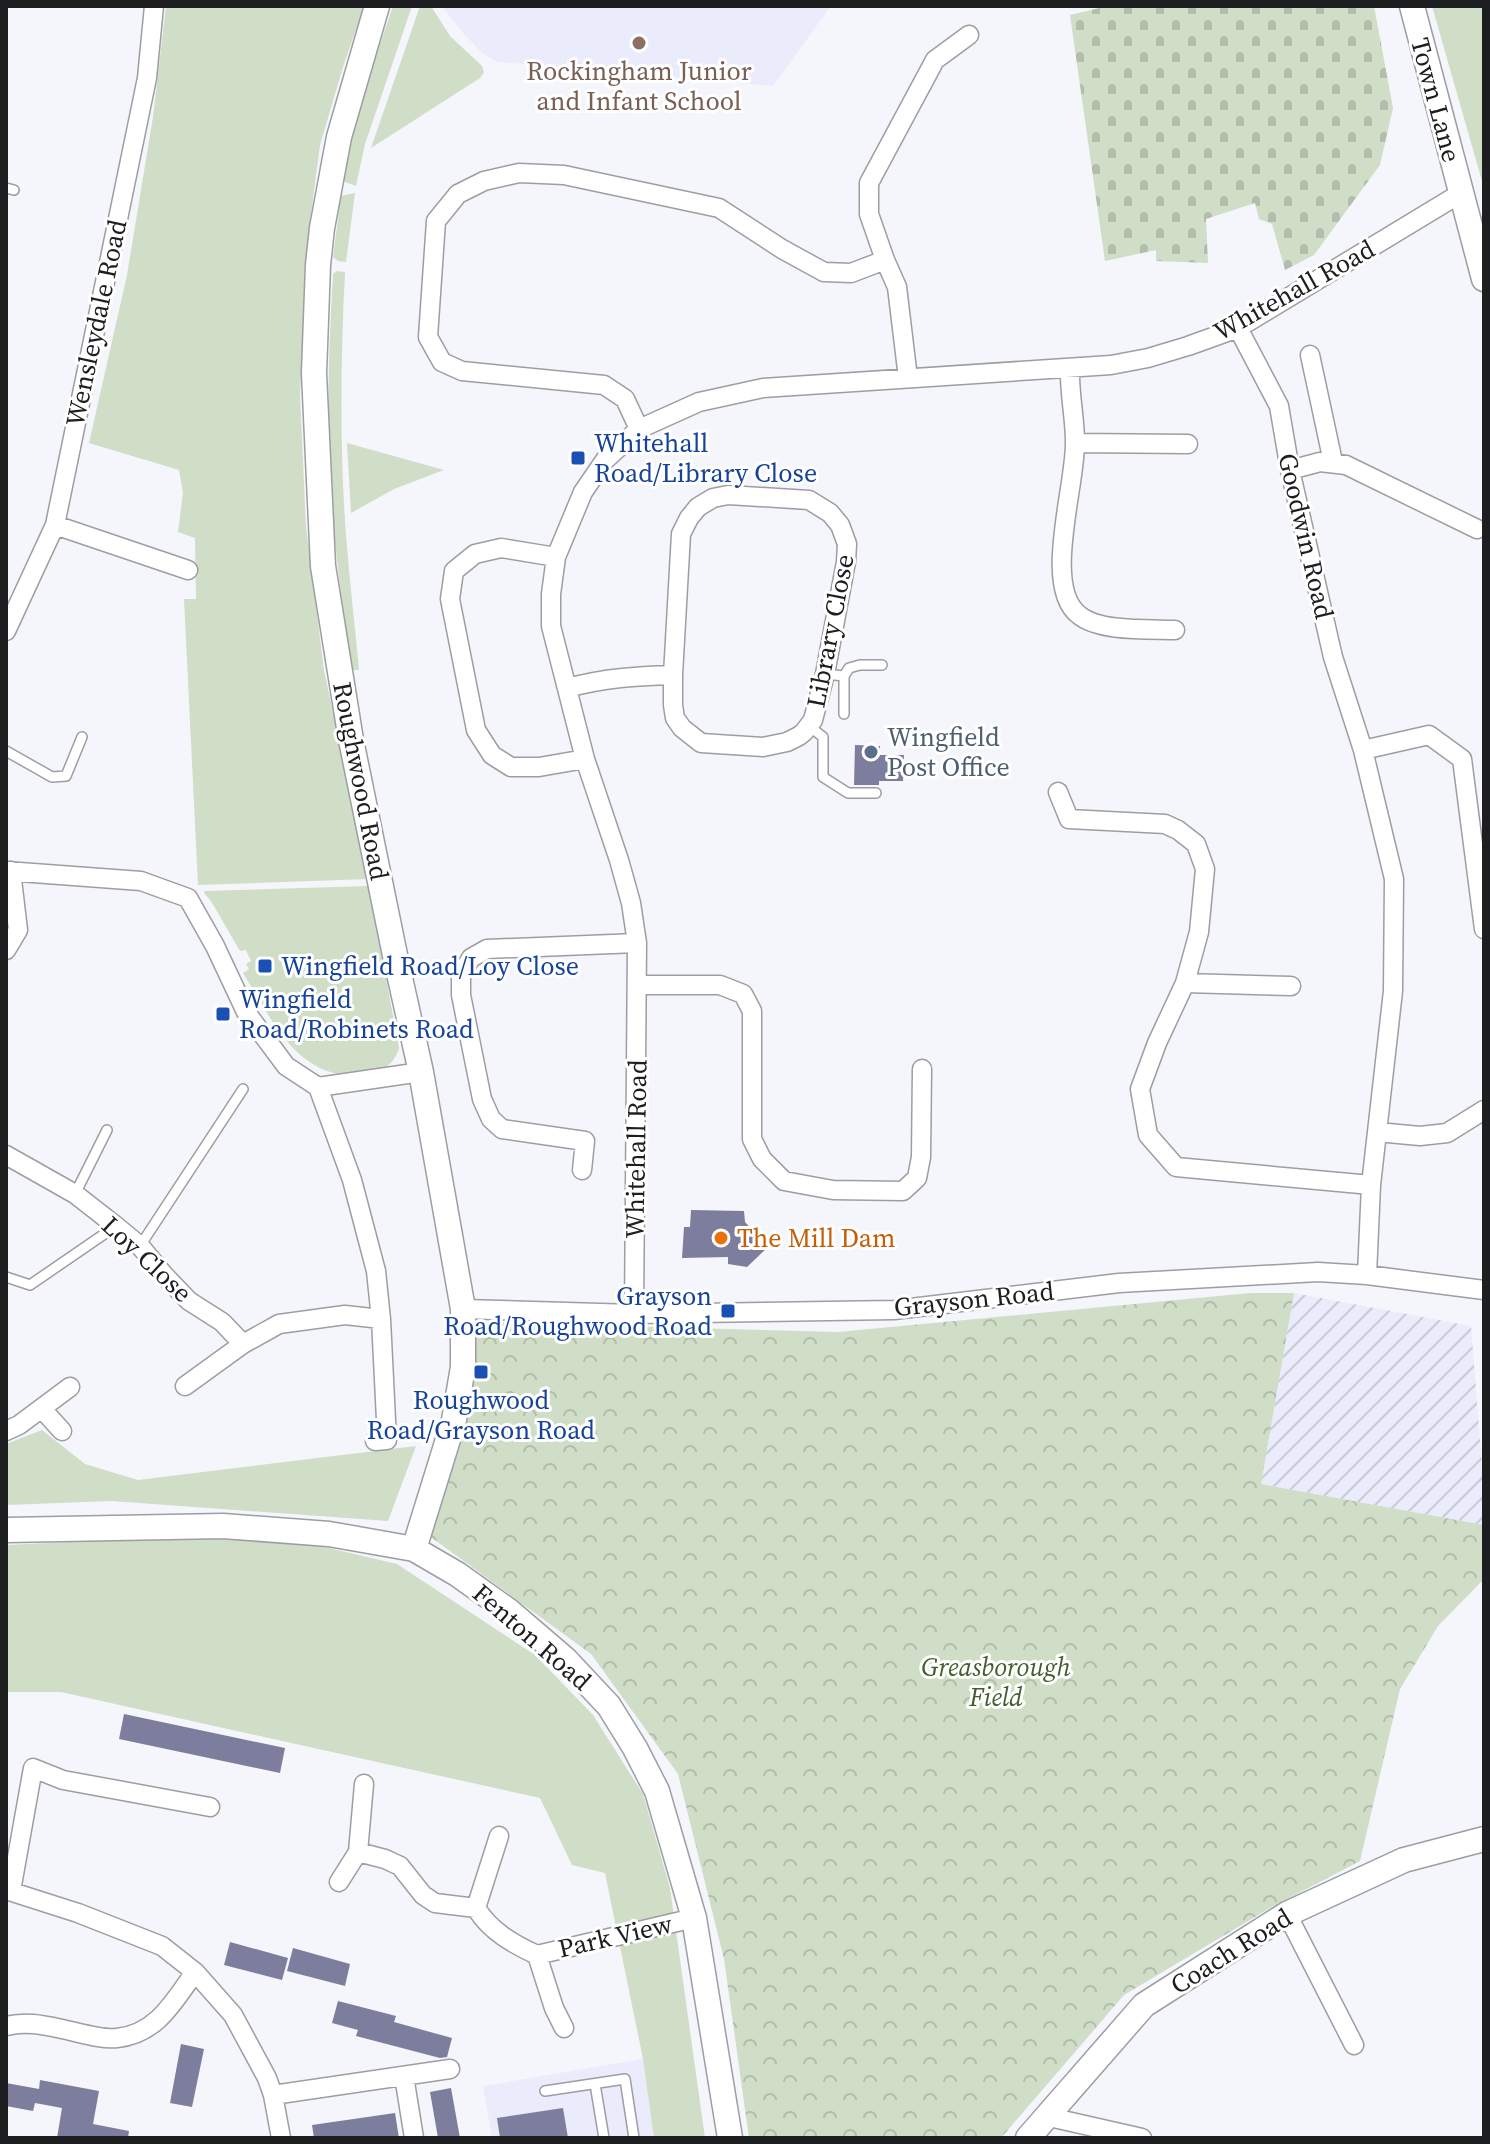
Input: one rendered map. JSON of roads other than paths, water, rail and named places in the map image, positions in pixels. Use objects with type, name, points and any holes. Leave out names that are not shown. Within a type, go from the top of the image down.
[{"type":"street","name":"Wensleydale Road","points":[[6,631],[55,525],[147,78],[154,6]]},
{"type":"street","name":"Roughwood Road","points":[[377,6],[339,137],[322,228],[314,373],[323,566],[351,740],[421,1072],[463,1309],[463,1367],[454,1420],[414,1549]]},
{"type":"street","name":"Town Lane","points":[[1412,6],[1484,279]]},
{"type":"street","points":[[908,378],[897,287],[869,214],[869,183],[935,60],[969,35]]},
{"type":"street","points":[[639,429],[625,399],[604,385],[462,371],[442,362],[428,337],[436,221],[458,194],[484,181],[519,173],[564,175],[719,208],[824,272],[851,273],[885,260]]},
{"type":"street","name":"Whitehall Road","points":[[634,1314],[637,943],[631,903],[585,759],[551,626],[556,557],[583,492],[605,460],[639,429],[699,402],[763,388],[1111,365],[1188,346],[1238,328],[1461,193]]},
{"type":"street","name":"Goodwin Road","points":[[1238,328],[1279,406],[1290,470],[1333,657],[1363,750],[1394,879],[1393,991],[1371,1185],[1367,1275]]},
{"type":"street","points":[[1310,355],[1333,462]]},
{"type":"street","points":[[1070,368],[1075,443],[1060,574],[1065,599],[1079,616],[1100,625],[1175,630]]},
{"type":"street","points":[[1075,443],[1188,444]]},
{"type":"street","points":[[1290,470],[1320,462],[1346,465],[1477,529]]},
{"type":"street","name":"Library Close","points":[[728,495],[809,500],[830,513],[840,525],[847,544],[846,562],[825,674],[809,726],[799,736],[774,746],[711,745],[701,743],[682,728],[675,718],[673,705],[681,534],[698,507],[713,498],[728,495]]},
{"type":"street","points":[[55,525],[188,570]]},
{"type":"street","points":[[556,557],[501,548],[475,554],[454,571],[450,599],[476,730],[492,755],[511,767],[539,767],[585,759]]},
{"type":"street","points":[[568,688],[624,676],[673,675]]},
{"type":"street","points":[[1363,750],[1429,735],[1462,759],[1484,929]]},
{"type":"street","points":[[1058,792],[1069,819],[1165,824],[1178,830],[1196,844],[1205,869],[1199,932],[1185,983],[1140,1089],[1148,1135],[1176,1167],[1371,1185]]},
{"type":"street","points":[[6,950],[18,930],[9,871],[141,881],[188,898],[246,1012],[286,1066],[318,1087],[352,1180],[376,1271],[381,1319],[387,1440],[375,1441]]},
{"type":"street","name":"Whitehall Road","points":[[582,1170],[585,1141],[502,1129],[491,1119],[482,1099],[461,995],[461,975],[471,958],[487,949],[637,943]]},
{"type":"street","points":[[1185,983],[1291,986]]},
{"type":"street","points":[[639,985],[720,985],[743,994],[752,1011],[752,1139],[762,1159],[784,1181],[833,1190],[903,1191],[917,1178],[919,1168],[922,1069]]},
{"type":"street","points":[[318,1087],[421,1072]]},
{"type":"street","points":[[1377,1132],[1420,1136],[1447,1133],[1484,1110]]},
{"type":"street","name":"Loy Close","points":[[6,1155],[75,1194],[116,1226],[140,1246],[189,1301],[222,1322],[243,1344]]},
{"type":"street","name":"Grayson Road","points":[[463,1309],[634,1314],[894,1310],[1119,1283],[1318,1272],[1484,1290]]},
{"type":"street","points":[[185,1386],[243,1344],[279,1324],[345,1315],[381,1319]]},
{"type":"street","points":[[6,1431],[19,1425],[70,1387]]},
{"type":"street","points":[[42,1409],[62,1431]]},
{"type":"street","name":"Fenton Road","points":[[6,1530],[223,1526],[329,1534],[414,1549],[457,1574],[509,1611],[565,1659],[609,1706],[657,1791],[694,1918],[730,2138]]},
{"type":"street","points":[[210,1807],[63,1780],[33,1768],[8,1891],[78,1913],[162,1946],[195,1972],[233,2015],[267,2078],[281,2138]]},
{"type":"street","points":[[339,1882],[358,1852],[364,1784]]},
{"type":"street","points":[[358,1852],[400,1866],[423,1895],[435,1903],[476,1908],[499,1836]]},
{"type":"street","name":"Coach Road","points":[[1028,2138],[1144,2005],[1287,1914],[1404,1860],[1484,1839]]},
{"type":"street","name":"Park View","points":[[476,1908],[496,1930],[517,1946],[537,1955],[694,1918]]},
{"type":"street","points":[[1287,1914],[1354,2045]]},
{"type":"street","name":"Park View","points":[[537,1955],[548,2012],[564,2028]]},
{"type":"street","points":[[6,2026],[19,2023],[41,2025],[115,2039],[146,2030],[167,2011],[195,1972]]},
{"type":"street","points":[[273,2095],[450,2069]]},
{"type":"street","points":[[404,2076],[414,2138]]},
{"type":"street","points":[[1045,2116],[1142,2138]]},
{"type":"lane","points":[[844,714],[844,676],[849,668],[882,665]]},
{"type":"lane","points":[[825,674],[844,676]]},
{"type":"lane","points":[[809,726],[823,737],[823,777],[848,793],[876,793]]},
{"type":"lane","points":[[6,751],[52,777],[66,776],[82,737]]},
{"type":"lane","points":[[140,1246],[243,1089]]},
{"type":"lane","points":[[75,1194],[107,1130]]},
{"type":"lane","points":[[6,1277],[30,1285],[116,1226]]},
{"type":"lane","points":[[545,2091],[625,2079],[634,2138]]},
{"type":"lane","points":[[595,2084],[604,2138]]},
{"type":"place","name":"Rockingham Junior and Infant School","points":[[639,43]]},
{"type":"place","name":"Whitehall Road/Library Close","points":[[578,458]]},
{"type":"place","name":"Wingfield Post Office","points":[[871,752]]},
{"type":"place","name":"Wingfield Road/Loy Close","points":[[265,966]]},
{"type":"place","name":"Wingfield Road/Robinets Road","points":[[223,1014]]},
{"type":"place","name":"The Mill Dam","points":[[721,1238]]},
{"type":"place","name":"Grayson Road/Roughwood Road","points":[[728,1311]]},
{"type":"place","name":"Roughwood Road/Grayson Road","points":[[481,1372]]},
{"type":"park label","name":"Greasborough Field","points":[[996,1682]]}]
